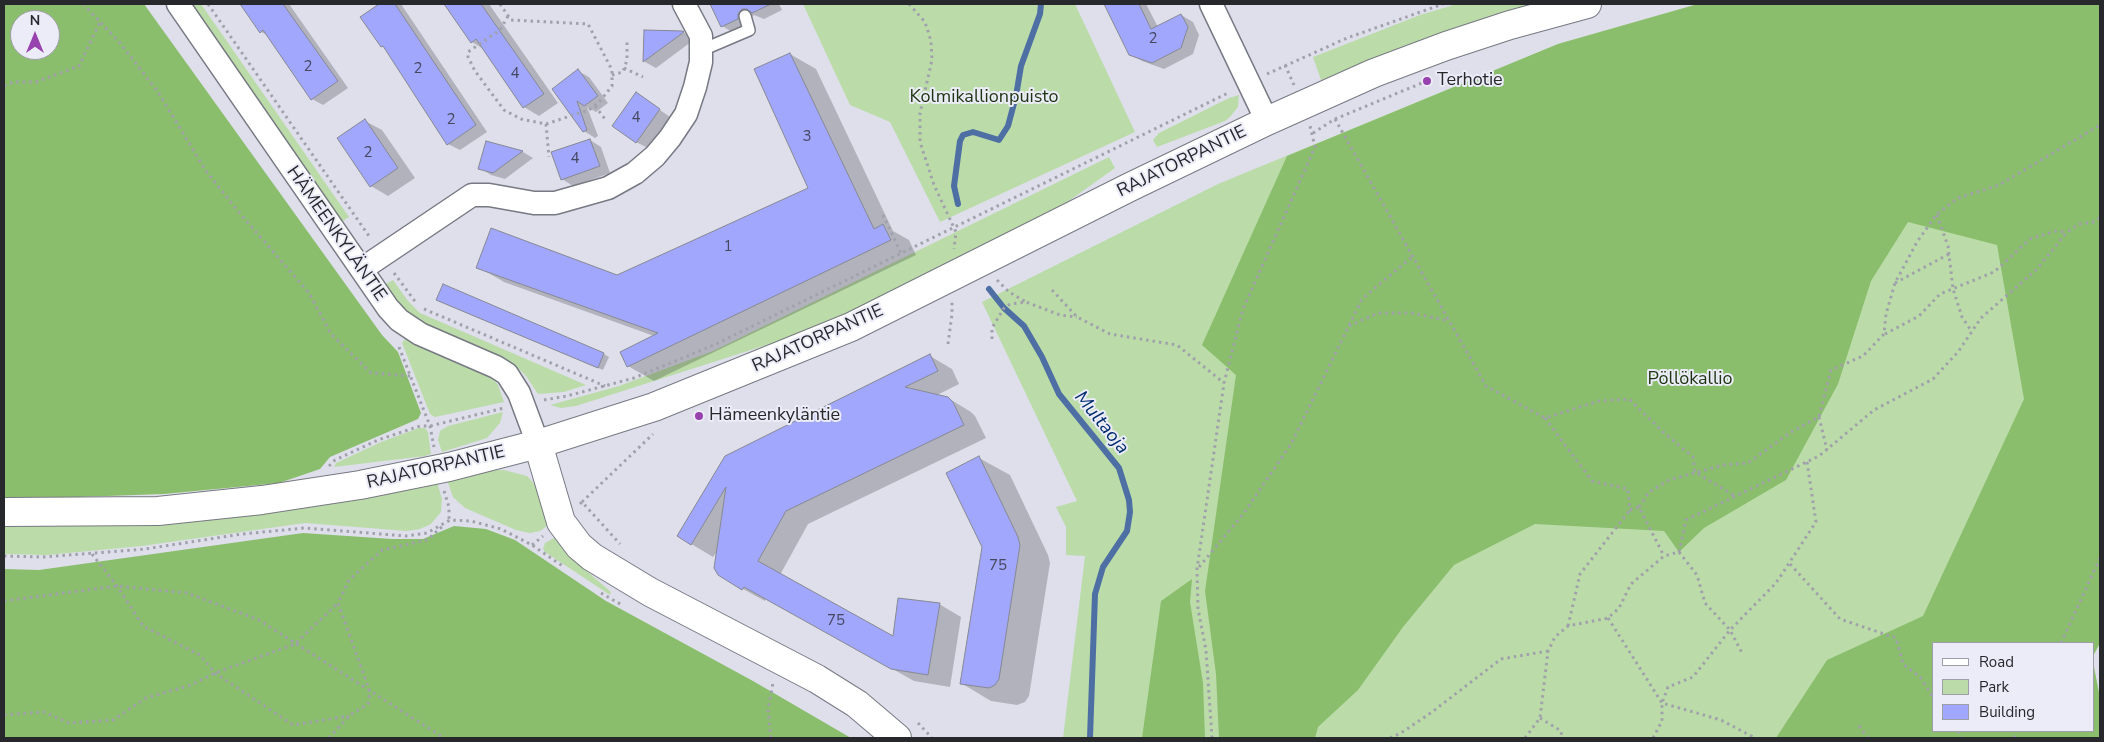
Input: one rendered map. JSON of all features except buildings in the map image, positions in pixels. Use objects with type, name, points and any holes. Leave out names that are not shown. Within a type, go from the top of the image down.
[{"type":"main road","name":"RAJATORPANTIE","points":[[4,512],[158,511],[262,500],[387,480],[449,468],[538,444],[654,407],[747,371],[851,327],[1113,195],[1302,105],[1446,46],[1510,25],[1587,4]]},
{"type":"main road","name":"HÄMEENKYLÄNTIE","points":[[538,444],[561,522],[579,546],[592,557],[650,592],[817,679],[857,704],[898,738]]},
{"type":"street","name":"HÄMEENKYLÄNTIE","points":[[178,4],[388,308],[405,324],[420,334],[496,367],[507,374],[520,393],[538,444]]},
{"type":"street","points":[[362,269],[472,195],[489,195],[534,203],[555,202],[608,188],[635,174],[655,156],[686,114],[695,87],[702,50],[701,36],[684,4]]},
{"type":"street","points":[[1211,4],[1267,121]]},
{"type":"lane","points":[[702,50],[749,30],[745,16]]},
{"type":"path","points":[[83,4],[120,43],[158,92],[212,179],[236,210],[309,293],[331,334],[371,373],[411,376],[430,426],[435,452]]},
{"type":"path","points":[[208,4],[415,302],[425,309],[605,386],[634,378],[714,345],[1285,65],[1346,38],[1443,4]]},
{"type":"path","points":[[500,4],[511,20],[588,24],[612,70],[612,86],[595,106],[589,110],[546,124],[521,119],[504,110],[475,71],[468,57],[468,52],[500,30],[508,16]]},
{"type":"path","points":[[909,4],[925,22],[932,50],[929,80],[920,113],[920,142],[934,185],[954,226]]},
{"type":"path","points":[[4,86],[13,82],[36,82],[79,66],[100,22]]},
{"type":"path","points":[[612,75],[623,72],[627,60],[627,38]]},
{"type":"path","points":[[1212,738],[1206,650],[1198,609],[1198,569],[1224,383],[1243,309],[1315,147],[1313,133],[1285,65]]},
{"type":"path","points":[[624,68],[643,77]]},
{"type":"path","points":[[1313,133],[1335,120],[1427,81]]},
{"type":"path","points":[[595,106],[605,119]]},
{"type":"path","points":[[1335,120],[1486,386],[1545,418],[1592,481],[1628,489],[1630,510]]},
{"type":"path","points":[[546,124],[548,157]]},
{"type":"path","points":[[1884,334],[1886,314],[1895,283],[1917,242],[1937,214],[1958,198],[1999,185],[2100,125]]},
{"type":"path","points":[[1937,214],[1949,254],[1953,289],[1962,317],[1972,332]]},
{"type":"path","points":[[883,215],[901,253]]},
{"type":"path","points":[[1679,552],[1686,520],[1807,462],[1827,450],[1874,410],[1933,379],[1958,352],[1981,318],[2036,269],[2067,232],[2079,224],[2093,222],[2100,218]]},
{"type":"path","points":[[1827,450],[1819,417],[1831,370],[1863,356],[1884,334],[1919,316],[1940,294],[1994,272],[2030,239],[2056,230],[2067,232]]},
{"type":"path","points":[[1895,283],[1949,254]]},
{"type":"path","points":[[1198,569],[1244,514],[1291,444],[1362,299],[1413,256]]},
{"type":"path","points":[[977,264],[998,280],[1009,292],[1026,302],[1060,315],[1077,317]]},
{"type":"path","points":[[1052,290],[1077,317],[1110,334],[1177,345],[1224,383]]},
{"type":"path","points":[[992,340],[992,328],[1004,308],[1010,304],[1026,302]]},
{"type":"path","points":[[1349,326],[1378,313],[1412,312],[1449,321]]},
{"type":"path","points":[[1545,418],[1599,401],[1629,399],[1693,458],[1695,472]]},
{"type":"path","points":[[1568,626],[1580,574],[1630,510],[1639,507],[1649,492],[1669,480],[1695,472],[1723,465],[1748,463],[1791,432],[1819,417]]},
{"type":"path","points":[[328,466],[335,460],[378,440],[420,426],[430,426]]},
{"type":"path","points":[[582,502],[652,434],[662,430]]},
{"type":"path","points":[[1653,738],[1662,721],[1662,703],[1668,687],[1693,677],[1730,630],[1776,583],[1816,522],[1807,462]]},
{"type":"path","points":[[1695,472],[1736,496]]},
{"type":"path","points":[[441,484],[449,507],[450,520]]},
{"type":"path","points":[[1639,507],[1664,556]]},
{"type":"path","points":[[4,715],[44,712],[69,723],[113,720],[146,698],[191,685],[215,673],[295,644],[338,603],[349,580],[382,550],[428,540],[450,520]]},
{"type":"path","points":[[4,556],[43,557],[145,549],[242,534],[304,528],[406,536],[427,533],[450,520],[471,521],[501,529],[532,545],[570,571]]},
{"type":"path","points":[[1525,738],[1540,718],[1548,651],[1554,637],[1568,626],[1608,618],[1619,608],[1631,584],[1664,556],[1679,552]]},
{"type":"path","points":[[1679,552],[1697,575],[1705,603],[1730,630],[1742,652]]},
{"type":"path","points":[[92,553],[117,586],[143,626],[200,655],[215,673],[293,725],[350,716]]},
{"type":"path","points":[[2061,642],[2100,558]]},
{"type":"path","points":[[1790,564],[1840,619],[1896,638],[1903,664],[1920,678],[1932,696]]},
{"type":"path","points":[[4,601],[117,586],[187,593],[259,620],[444,738]]},
{"type":"path","points":[[601,592],[630,610]]},
{"type":"path","points":[[329,738],[350,716],[368,704],[370,692],[338,603]]},
{"type":"path","points":[[1608,618],[1662,703],[1721,720],[1755,738]]},
{"type":"path","points":[[1390,738],[1401,734],[1432,712],[1500,659],[1548,651]]},
{"type":"path","points":[[767,680],[781,687]]},
{"type":"path","points":[[771,738],[768,710],[773,683]]},
{"type":"path","points":[[1540,718],[1561,731],[1562,738]]},
{"type":"path","points":[[1859,726],[1868,738]]},
{"type":"green space","points":[[4,4],[144,4],[382,335],[398,352],[421,413],[418,419],[330,457],[320,469],[279,483],[164,494],[49,498],[4,497]]},
{"type":"green space","points":[[188,4],[201,4],[349,217],[341,222]]},
{"type":"green space","name":"Kolmikallionpuisto","points":[[803,4],[1075,4],[1135,132],[940,222],[890,122],[850,105]]},
{"type":"green space","points":[[1457,4],[1539,4],[1463,27],[1321,80],[1313,57],[1420,15]]},
{"type":"green space","name":"Pöllökallio","points":[[1698,4],[2100,4],[2100,643],[2094,654],[2094,642],[1932,642],[1932,732],[2094,732],[2094,667],[2100,698],[2100,738],[1063,738],[1085,556],[1066,555],[1066,527],[1056,507],[1077,501],[982,302],[1218,184],[1558,44]]},
{"type":"green space","name":"Pöllökallio","points":[[1698,4],[2100,4],[2100,643],[2094,654],[2094,642],[1932,642],[1932,732],[2094,732],[2094,667],[2100,698],[2100,738],[1776,738],[1827,660],[1923,616],[2024,399],[1997,245],[1908,222],[1871,281],[1838,384],[1786,480],[1704,528],[1679,552],[1664,531],[1535,524],[1454,565],[1403,627],[1358,690],[1318,727],[1315,738],[1219,738],[1216,674],[1205,591],[1236,375],[1202,345],[1287,156],[1558,44]]},
{"type":"green space","points":[[1239,95],[1238,107],[1225,121],[1157,147],[1153,140],[1159,133],[1229,98]]},
{"type":"green space","points":[[1109,157],[1115,168],[1052,213],[846,315],[804,333],[576,406],[561,408],[550,405],[619,386],[713,351]]},
{"type":"green space","points":[[393,280],[408,301],[420,313],[586,385],[564,392],[538,394],[526,376],[516,366],[483,349],[427,327],[399,307],[384,285]]},
{"type":"green space","points":[[405,339],[490,375],[498,385],[504,402],[435,417],[430,414],[402,343]]},
{"type":"green space","points":[[503,412],[500,423],[487,438],[442,452],[438,440],[440,431],[448,426]]},
{"type":"green space","points":[[419,428],[425,428],[428,432],[431,454],[334,467],[336,463],[381,442]]},
{"type":"green space","points":[[489,470],[504,470],[527,476],[538,488],[550,520],[547,526],[540,531],[530,533],[516,530],[465,508],[453,497],[447,480]]},
{"type":"green space","points":[[437,482],[442,499],[441,512],[431,524],[420,529],[407,531],[305,523],[142,546],[47,555],[4,554],[4,524],[93,526],[238,515]]},
{"type":"green space","points":[[454,526],[486,529],[515,540],[606,601],[753,681],[851,738],[4,738],[4,569],[39,570],[303,533],[392,539],[423,539]]},
{"type":"green space","points":[[554,538],[559,538],[580,565],[611,592],[610,595],[545,552],[543,549],[545,543]]},
{"type":"green space","points":[[1192,579],[1190,602],[1203,683],[1205,738],[1142,738],[1161,601]]},
{"type":"waterway","name":"Multaoja","points":[[958,204],[954,186],[960,141],[963,135],[973,132],[999,140],[1008,126],[1021,66],[1040,14],[1041,4]]},
{"type":"waterway","name":"Multaoja","points":[[989,289],[1004,308],[1024,326],[1042,357],[1059,394],[1119,468],[1129,500],[1130,512],[1127,531],[1103,567],[1095,594],[1090,738]]},
{"type":"place","name":"Terhotie","points":[[1427,81]]},
{"type":"place","name":"Hämeenkyläntie","points":[[699,416]]}]
